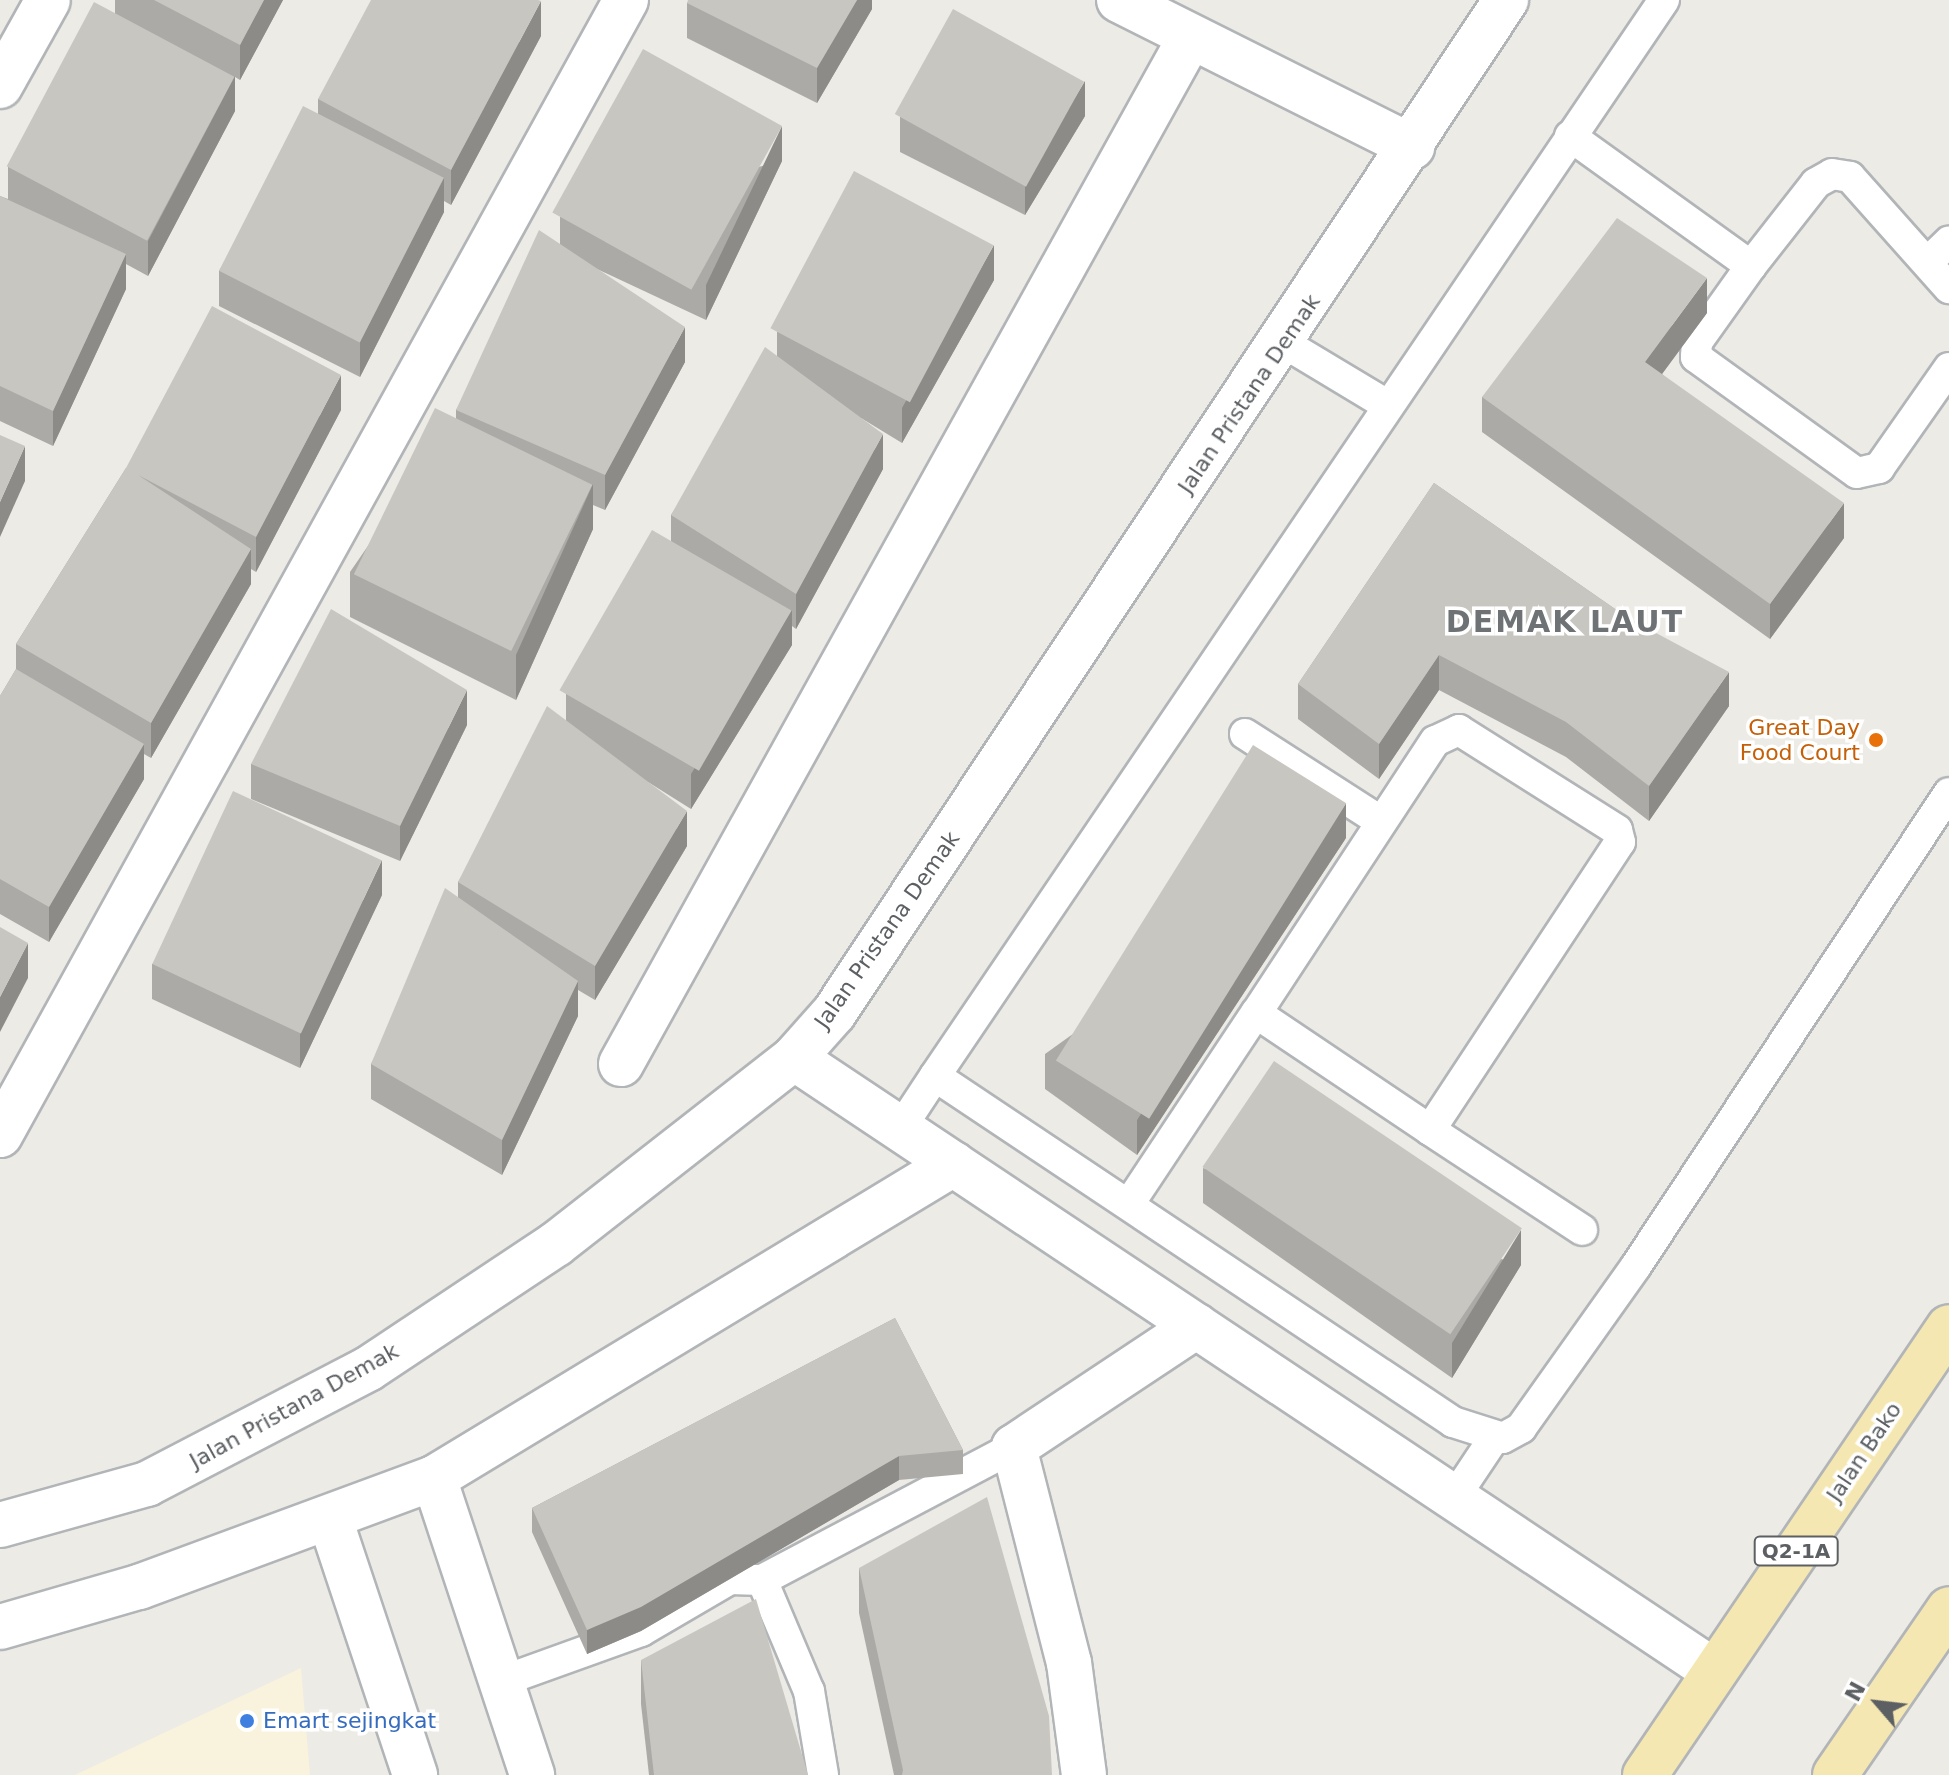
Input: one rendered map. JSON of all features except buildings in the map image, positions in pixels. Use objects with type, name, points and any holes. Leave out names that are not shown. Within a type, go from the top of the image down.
[{"type":"main road","name":"Jalan Bako","points":[[1645,1775],[1949,1327]]},
{"type":"main road","points":[[1835,1775],[1949,1609]]},
{"type":"street","points":[[0,86],[48,0]]},
{"type":"street","points":[[0,1135],[626,0]]},
{"type":"street","points":[[1119,0],[1412,147]]},
{"type":"street","name":"Jalan Pristana Demak","points":[[0,1525],[147,1484],[368,1369],[556,1244],[794,1058],[834,1013],[1284,343],[1506,0]]},
{"type":"street","points":[[621,1064],[1190,38]]},
{"type":"street","points":[[794,1058],[1714,1671]]},
{"type":"street","points":[[0,1627],[330,1519],[434,1478],[953,1164]]},
{"type":"street","points":[[1084,1775],[1069,1663],[1014,1447],[1196,1326]]},
{"type":"street","points":[[434,1478],[505,1680],[532,1775]]},
{"type":"street","points":[[330,1519],[415,1775]]},
{"type":"lane","points":[[900,1129],[1387,405],[1664,0]]},
{"type":"lane","points":[[1570,136],[1751,266]]},
{"type":"lane","points":[[1949,288],[1939,251],[1850,177],[1832,174],[1816,183],[1751,266],[1697,342],[1696,357],[1857,473],[1879,468],[1949,368]]},
{"type":"lane","points":[[1284,343],[1387,405]]},
{"type":"lane","points":[[1129,1204],[1435,741],[1459,730],[1617,830],[1620,842],[1430,1130]]},
{"type":"lane","points":[[1245,734],[1380,821]]},
{"type":"lane","points":[[1454,1498],[1494,1438],[1521,1428],[1949,793]]},
{"type":"lane","points":[[1256,1013],[1582,1230]]},
{"type":"lane","points":[[935,1076],[1453,1422],[1494,1438]]},
{"type":"lane","points":[[505,1680],[641,1631],[730,1579],[762,1580],[1014,1447]]},
{"type":"lane","points":[[762,1580],[809,1691],[823,1775]]},
{"type":"shaded area","name":"Emart sejingkat","points":[[301,1668],[310,1775],[75,1775]]},
{"type":"place","name":"Great Day Food Court","points":[[1876,740]]},
{"type":"place","name":"Emart sejingkat","points":[[247,1721]]},
{"type":"district","name":"DEMAK LAUT","points":[[1565,622]]}]
